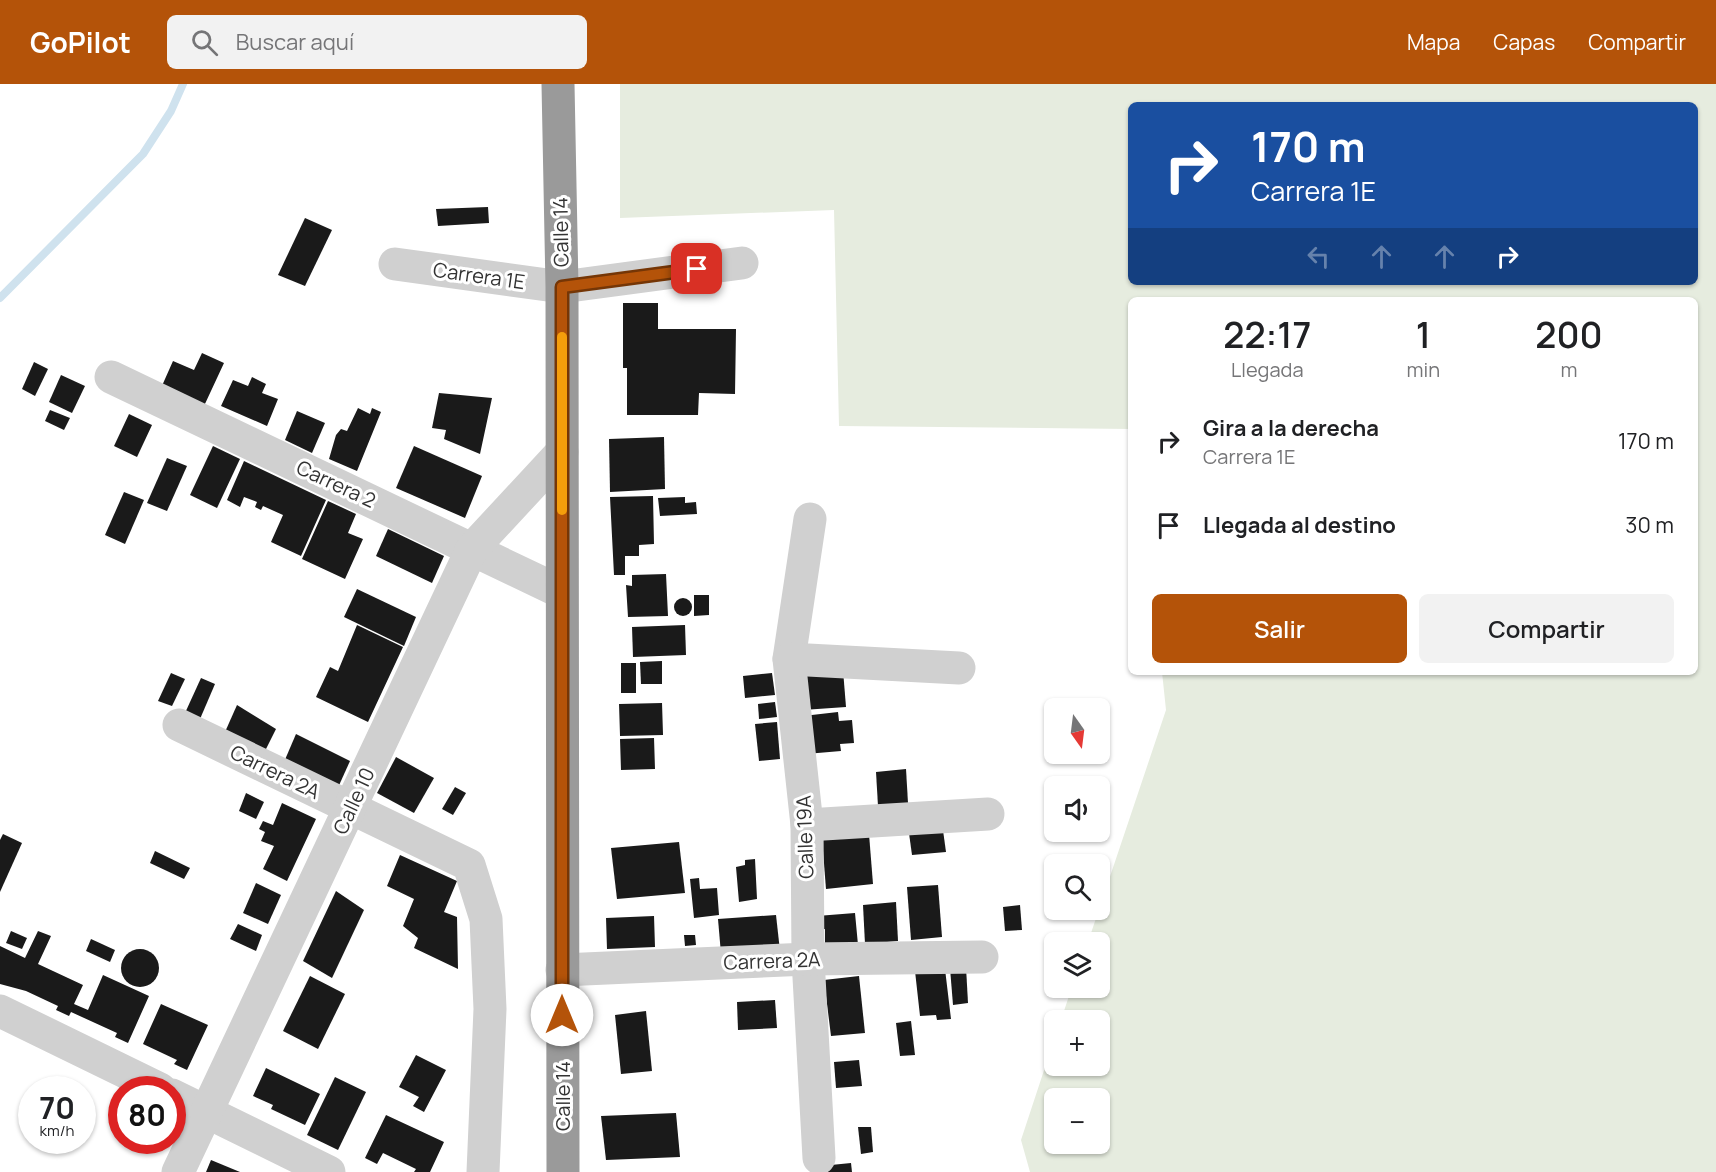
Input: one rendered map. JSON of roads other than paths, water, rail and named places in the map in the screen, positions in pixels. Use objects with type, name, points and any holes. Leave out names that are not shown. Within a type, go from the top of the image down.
[{"type":"highway","name":"Calle 14","points":[[558,84],[562,287],[563,1172]]},
{"type":"street","name":"Carrera 1E","points":[[395,264],[562,287],[742,263]]},
{"type":"street","name":"Carrera 2","points":[[111,377],[561,592]]},
{"type":"street","name":"Calle 10","points":[[177,1172],[208,1112],[472,549],[562,452]]},
{"type":"street","name":"Calle 19A","points":[[810,519],[789,659],[807,825],[808,959],[819,1158]]},
{"type":"street","points":[[789,659],[959,668]]},
{"type":"street","name":"Carrera 2A","points":[[178,725],[470,865],[486,919],[490,1009],[483,1172]]},
{"type":"street","points":[[807,825],[988,813]]},
{"type":"street","name":"Carrera 2A","points":[[562,970],[808,959],[982,957]]},
{"type":"street","points":[[0,1011],[133,1076]]},
{"type":"street","points":[[186,1102],[330,1172]]},
{"type":"waterway","points":[[0,298],[143,154],[171,111],[183,84]]}]
